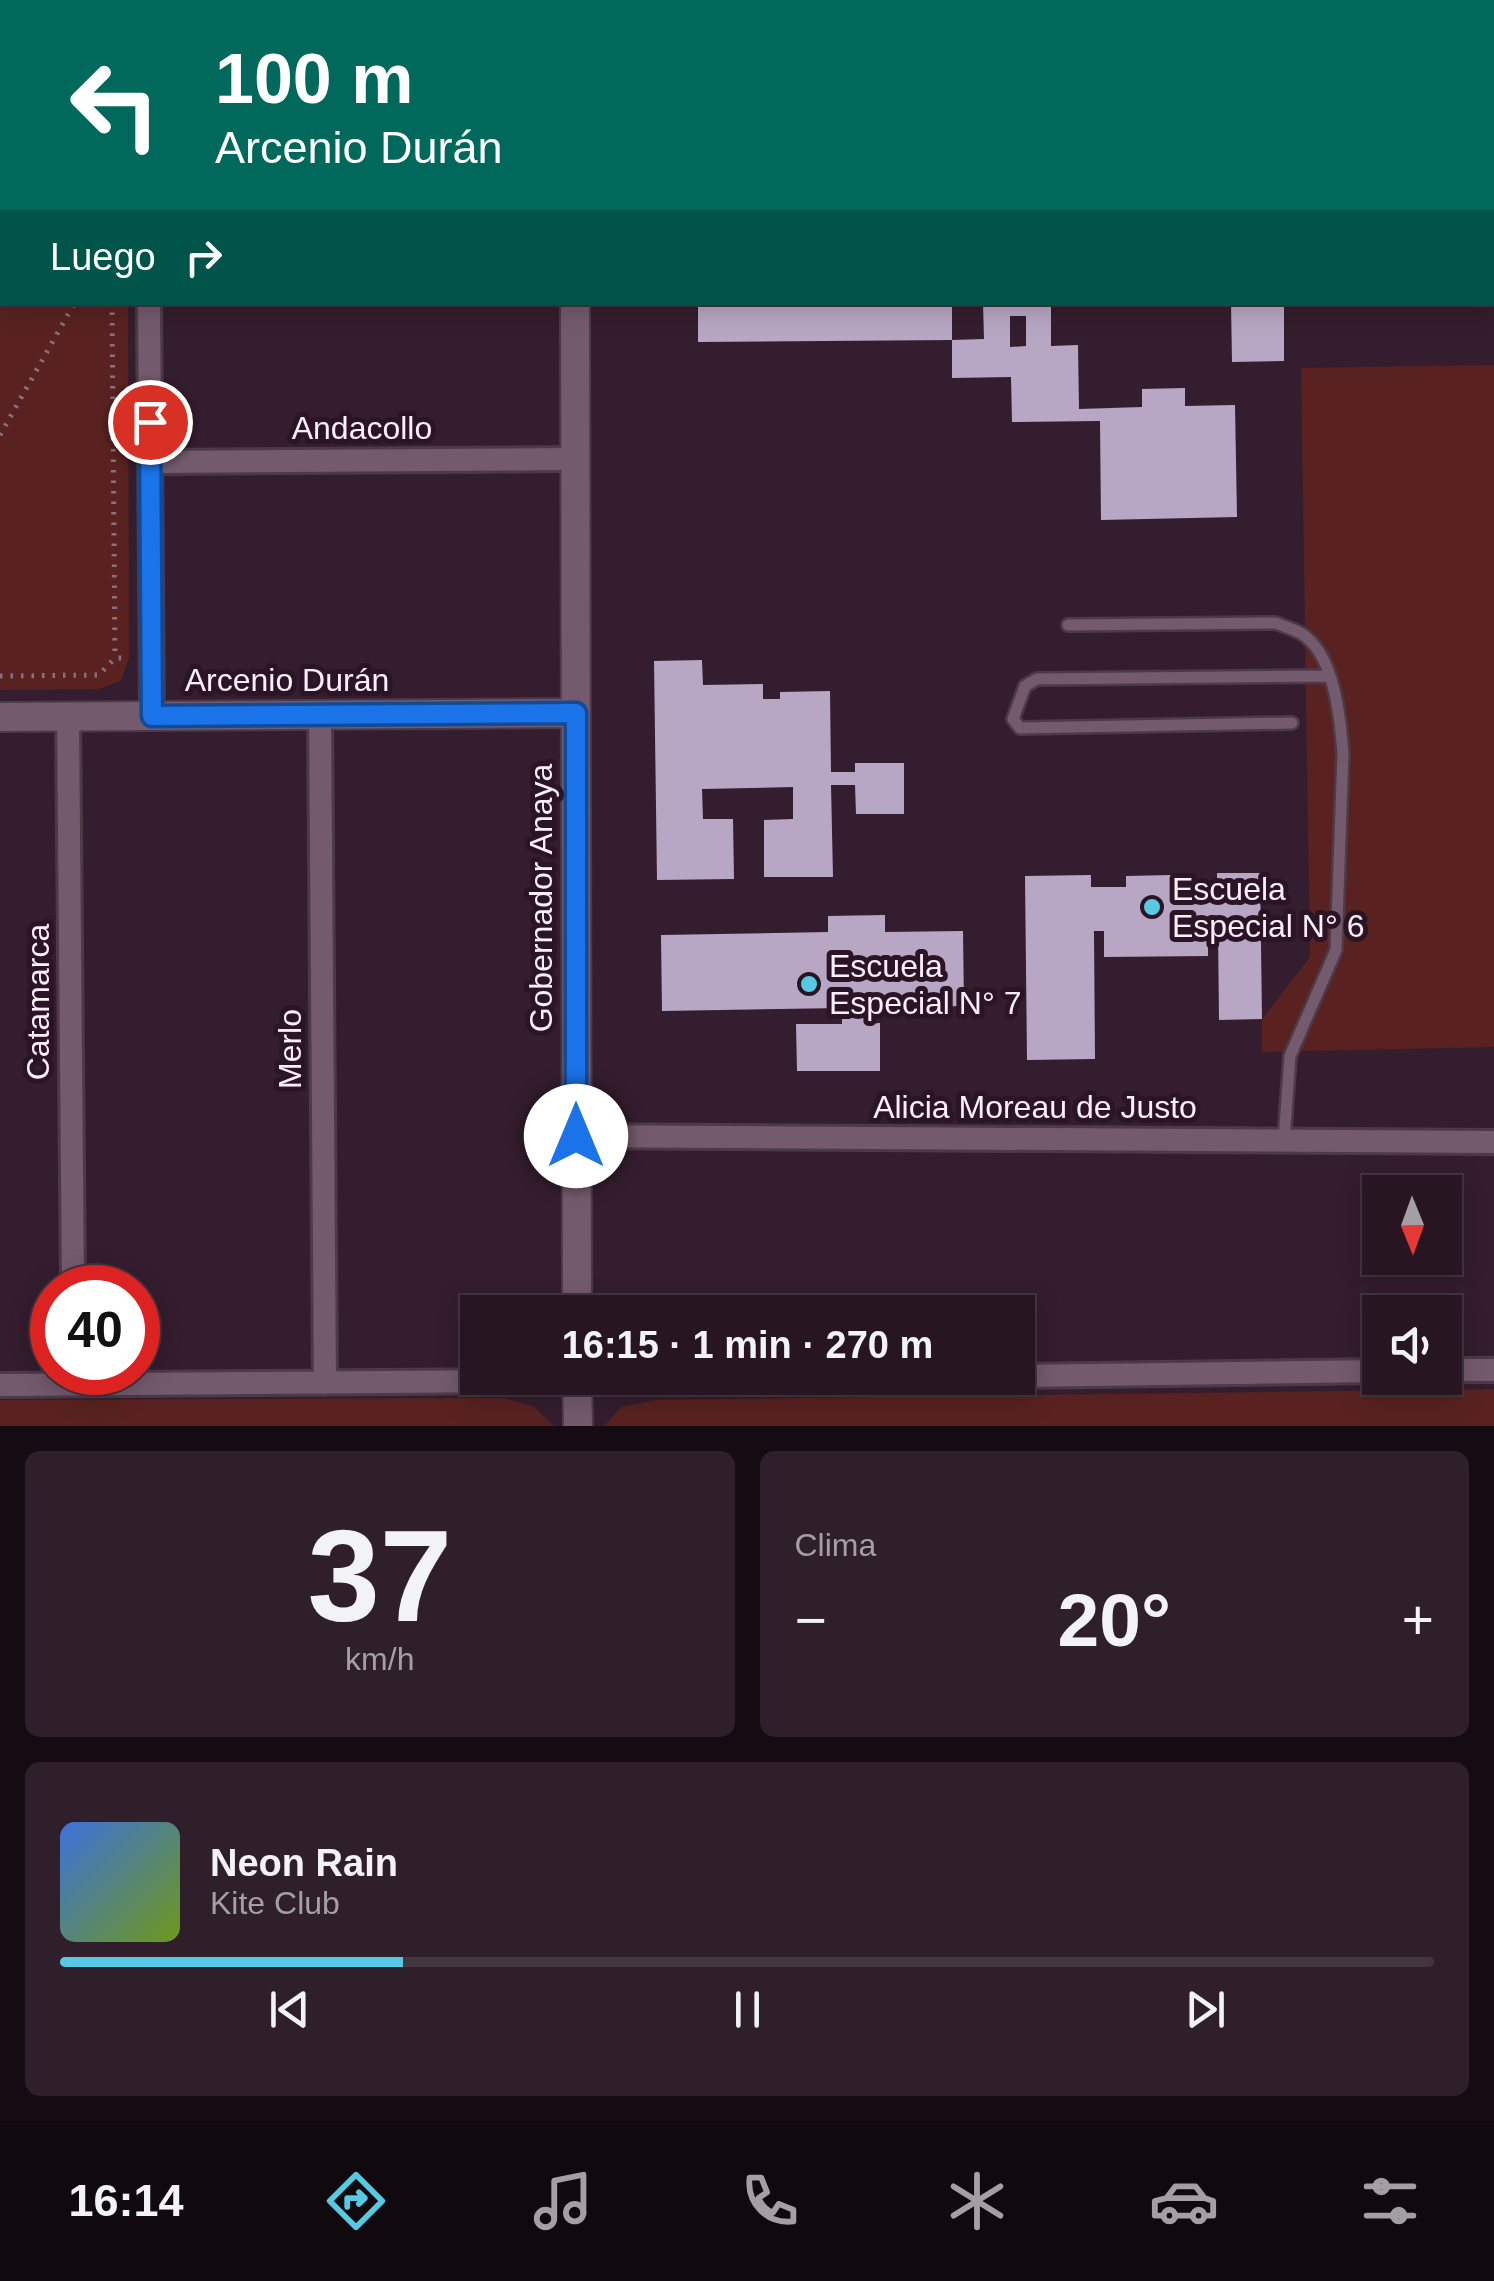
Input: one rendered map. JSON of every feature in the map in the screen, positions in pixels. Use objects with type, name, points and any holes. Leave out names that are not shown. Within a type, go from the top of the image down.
[{"type":"street","points":[[149,305],[152,716]]},
{"type":"street","name":"Gobernador Anaya","points":[[574,305],[577,1295]]},
{"type":"street","name":"Andacollo","points":[[150,462],[575,458]]},
{"type":"street","name":"Arcenio Durán","points":[[0,717],[576,713]]},
{"type":"street","name":"Merlo","points":[[320,715],[325,1383]]},
{"type":"street","name":"Catamarca","points":[[68,716],[72,1265]]},
{"type":"street","name":"Alicia Moreau de Justo","points":[[576,1136],[1494,1142]]},
{"type":"street","points":[[1462,1370],[1494,1370]]},
{"type":"street","points":[[1035,1376],[1362,1371]]},
{"type":"street","points":[[160,1380],[460,1381]]},
{"type":"street","points":[[0,1384],[30,1382]]},
{"type":"street","points":[[577,1395],[578,1426]]},
{"type":"lane","points":[[1068,624],[1276,623],[1306,636],[1328,676],[1341,721],[1344,752],[1336,950],[1290,1056],[1284,1141]]},
{"type":"lane","points":[[1292,722],[1020,728],[1012,718],[1025,686],[1037,679],[1328,676]]},
{"type":"path","points":[[0,435],[73,305]]},
{"type":"path","points":[[98,689],[99,675],[115,658],[112,305]]},
{"type":"path","points":[[113,438],[128,438]]},
{"type":"path","points":[[115,658],[129,658]]},
{"type":"path","points":[[0,676],[99,675]]},
{"type":"shaded area","points":[[0,305],[128,305],[129,658],[121,681],[98,689],[0,690]]},
{"type":"shaded area","points":[[1494,365],[1494,1047],[1262,1052],[1262,1019],[1310,957],[1301,368]]},
{"type":"shaded area","points":[[1462,1389],[1494,1389],[1494,1426],[604,1426],[621,1407],[657,1400],[1362,1391],[1362,1395],[1462,1395]]},
{"type":"shaded area","points":[[503,1398],[533,1406],[554,1426],[0,1426],[0,1400]]},
{"type":"building","points":[[698,305],[952,305],[952,340],[698,342]]},
{"type":"building","points":[[983,305],[1051,305],[1051,346],[1078,345],[1079,409],[1142,407],[1142,389],[1185,388],[1185,406],[1235,405],[1237,517],[1101,520],[1100,421],[1012,422],[1011,377],[952,378],[952,340],[984,339]],"holes":[[[1010,316],[1026,316],[1026,346],[1010,347]]]},
{"type":"building","points":[[1231,305],[1284,305],[1284,361],[1232,362]]},
{"type":"building","points":[[702,660],[703,685],[763,684],[763,699],[780,699],[780,692],[830,691],[831,772],[855,772],[855,763],[904,763],[904,814],[856,814],[855,785],[831,785],[833,877],[764,877],[764,820],[793,819],[793,787],[702,789],[703,819],[733,819],[734,879],[657,880],[654,661]]},
{"type":"building","points":[[1217,873],[1260,873],[1262,1019],[1219,1020],[1218,929],[1208,930],[1208,956],[1104,957],[1104,931],[1094,931],[1095,1059],[1027,1060],[1025,876],[1091,875],[1091,887],[1126,887],[1126,876],[1171,875],[1170,887],[1217,886]]},
{"type":"building","points":[[885,915],[885,932],[963,931],[964,1006],[864,1008],[865,1024],[880,1023],[880,1071],[797,1071],[796,1024],[842,1024],[842,1008],[662,1011],[661,935],[828,932],[828,916]]},
{"type":"place","name":"Escuela Especial N° 6","points":[[1152,907]]},
{"type":"place","name":"Escuela Especial N° 7","points":[[809,984]]},
{"type":"route","points":[[150,422],[152,716],[576,713],[576,1136]]}]
